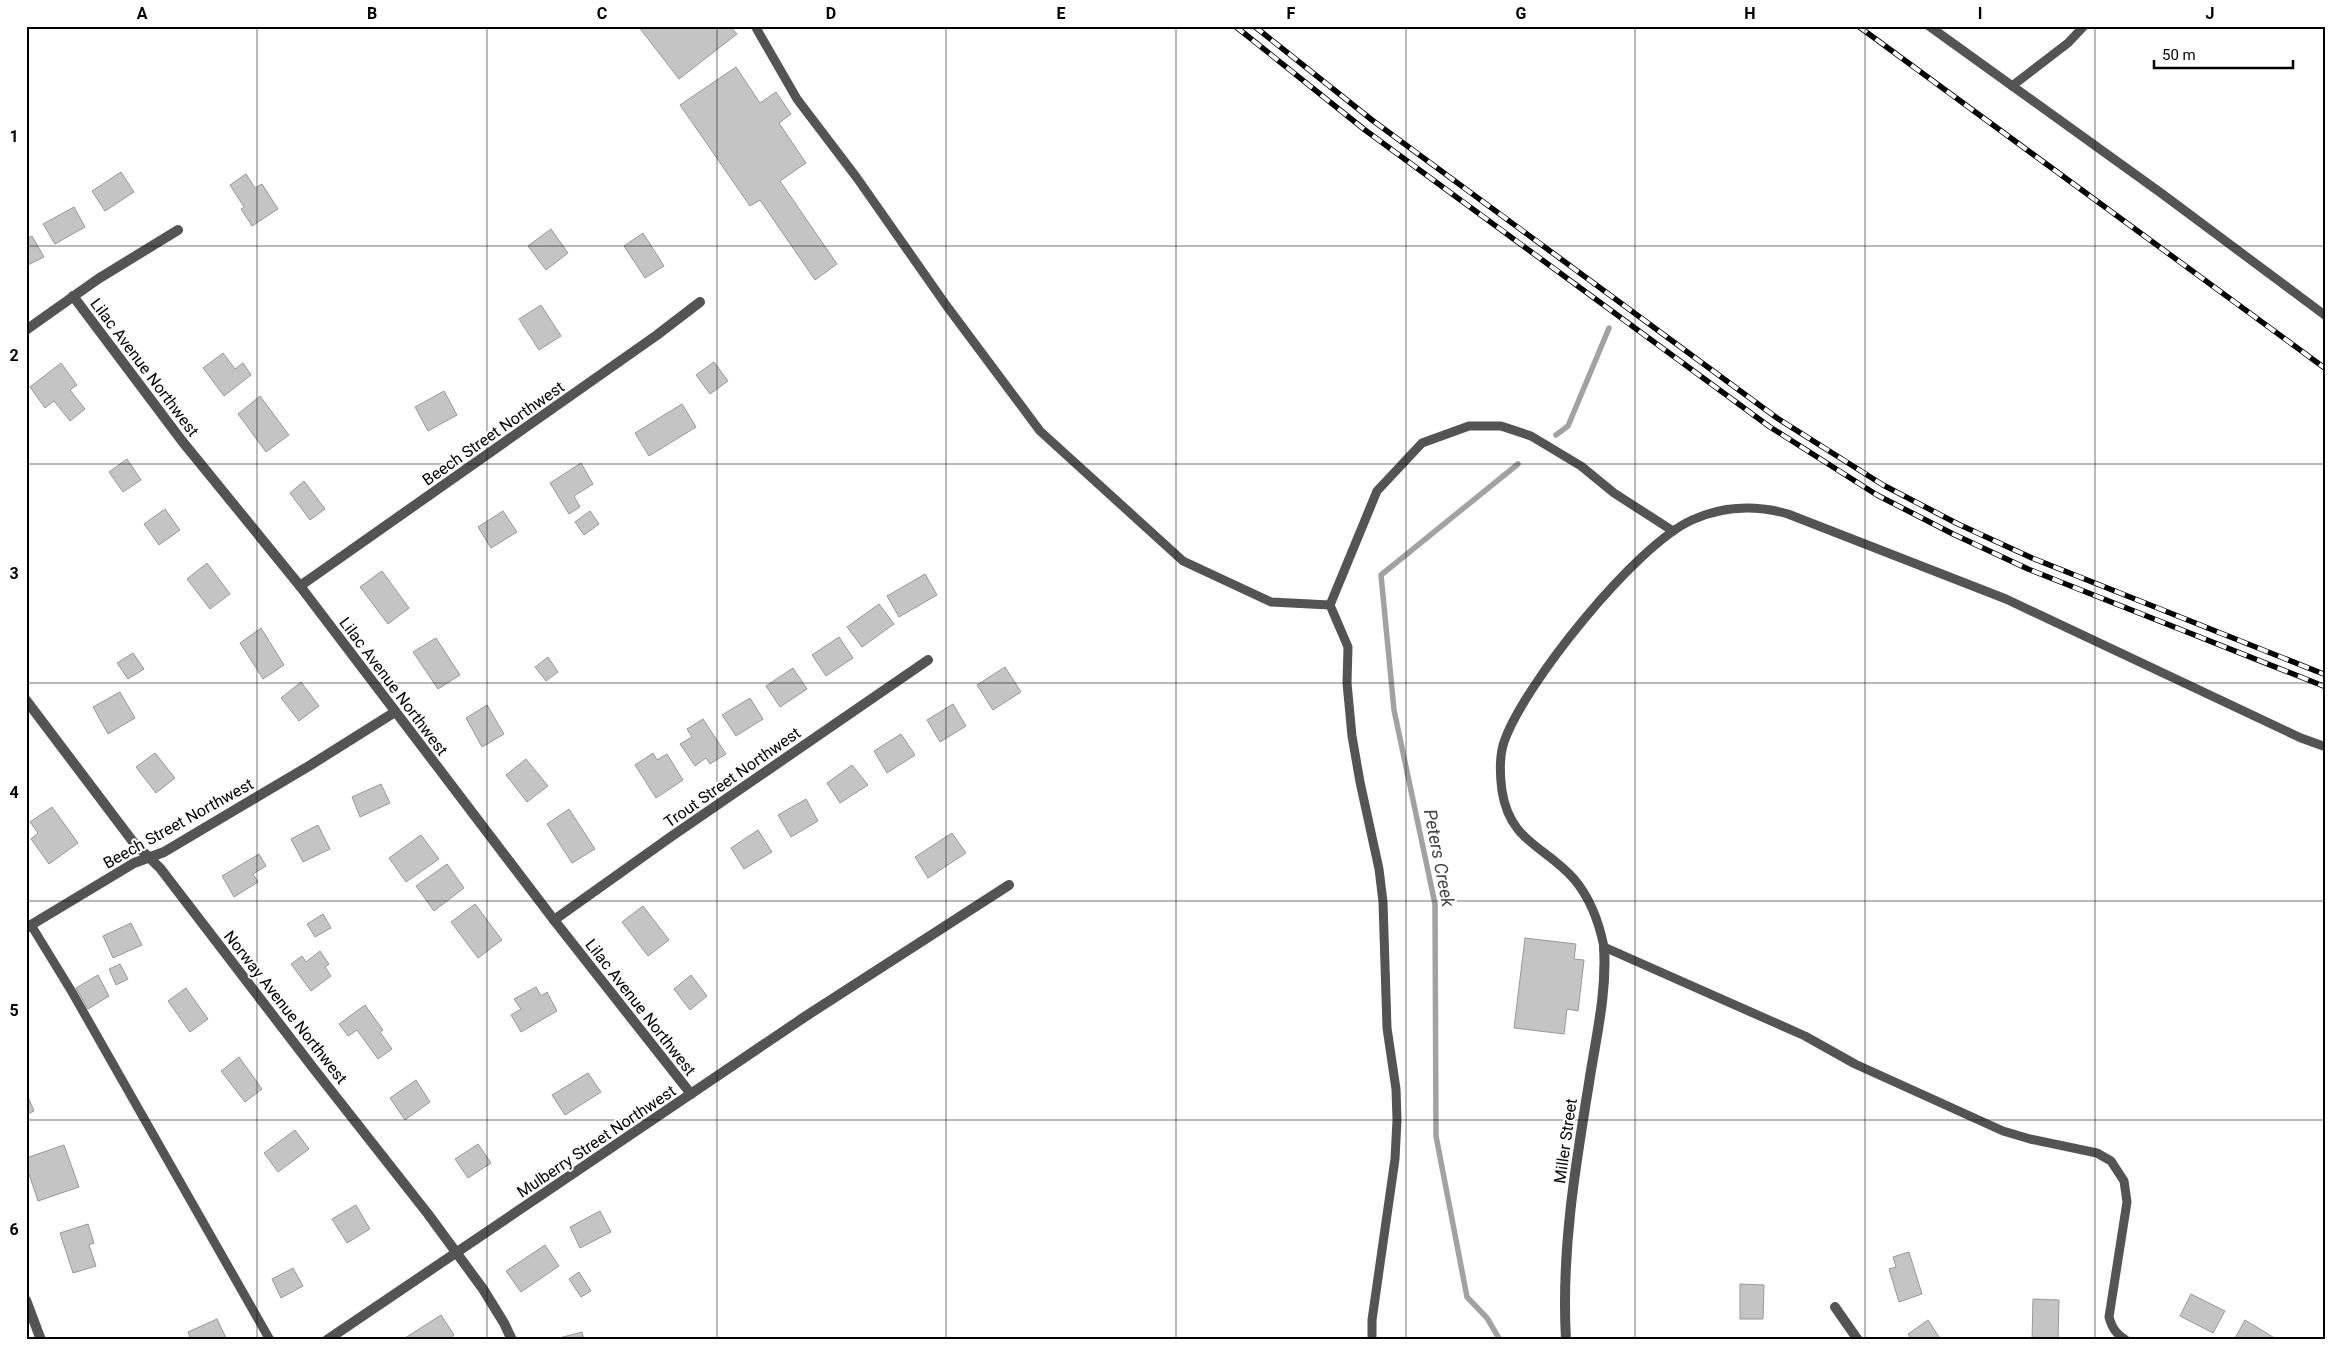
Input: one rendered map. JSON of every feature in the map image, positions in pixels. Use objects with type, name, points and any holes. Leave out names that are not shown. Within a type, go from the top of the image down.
[{"type":"street","points":[[26,330],[73,296],[178,230]]},
{"type":"street","name":"Lilac Avenue Northwest","points":[[73,296],[182,440],[300,586],[554,920],[691,1094]]},
{"type":"street","name":"Beech Street Northwest","points":[[300,586],[641,346],[700,302]]},
{"type":"street","name":"Trout Street Northwest","points":[[554,920],[672,836],[928,660]]},
{"type":"street","name":"Norway Avenue Northwest","points":[[26,700],[134,843],[160,868],[456,1253],[483,1290],[512,1340]]},
{"type":"street","name":"Beech Street Northwest","points":[[29,927],[134,863],[164,852],[309,766],[395,712]]},
{"type":"street","name":"Mulberry Street Northwest","points":[[327,1340],[803,1018],[1009,885]]},
{"type":"street","name":"Miller Street","points":[[1566,1340],[1564,1298],[1570,1205],[1605,990],[1604,947]]},
{"type":"street","points":[[26,1300],[41,1340]]},
{"type":"street","points":[[1835,1307],[1858,1340]]},
{"type":"lane","points":[[756,26],[797,99],[1040,431],[1183,561],[1271,602],[1330,605]]},
{"type":"lane","points":[[1929,26],[2161,193],[2326,316]]},
{"type":"lane","points":[[2012,86],[2068,43],[2084,26]]},
{"type":"lane","points":[[1372,1340],[1372,1320],[1395,1159],[1398,1120],[1387,1028],[1379,869],[1352,736],[1347,683],[1348,647],[1330,605],[1377,491],[1422,443],[1469,426],[1501,426],[1531,436],[1581,466],[1614,493],[1673,531]]},
{"type":"lane","points":[[2126,1340],[2119,1336],[2112,1327],[2109,1317],[2127,1202],[2124,1181],[2111,1161],[2097,1153],[2030,1139],[2004,1131],[1855,1064],[1805,1036],[1604,947],[1599,922],[1588,900],[1574,880],[1524,837],[1509,816],[1502,792],[1500,770],[1504,743],[1522,705],[1544,669],[1613,587],[1640,559],[1673,531],[1692,520],[1732,508],[1756,508],[1788,514],[2006,599],[2301,738],[2326,747]]},
{"type":"lane","points":[[29,927],[72,992],[270,1340]]},
{"type":"building","points":[[638,26],[730,26],[737,34],[679,79]]},
{"type":"building","points":[[736,67],[760,103],[776,92],[791,114],[779,123],[806,163],[780,181],[837,264],[815,280],[760,200],[750,206],[680,105]]},
{"type":"building","points":[[121,172],[134,192],[105,211],[92,191]]},
{"type":"building","points":[[246,174],[255,188],[262,184],[278,209],[252,226],[241,209],[244,207],[230,185]]},
{"type":"building","points":[[74,207],[85,227],[55,244],[43,224]]},
{"type":"building","points":[[551,229],[568,253],[546,270],[528,246]]},
{"type":"building","points":[[643,233],[664,266],[645,278],[624,246]]},
{"type":"building","points":[[32,236],[44,257],[26,266],[26,239]]},
{"type":"building","points":[[541,305],[561,336],[539,350],[519,319]]},
{"type":"building","points":[[223,353],[235,369],[243,363],[251,375],[224,396],[203,368]]},
{"type":"building","points":[[714,362],[728,381],[710,394],[696,375]]},
{"type":"building","points":[[61,363],[77,385],[70,390],[85,409],[70,421],[54,401],[45,408],[30,387]]},
{"type":"building","points":[[444,391],[457,415],[428,431],[415,407]]},
{"type":"building","points":[[260,396],[289,435],[266,452],[238,414]]},
{"type":"building","points":[[682,404],[696,427],[649,456],[635,433]]},
{"type":"building","points":[[127,459],[141,480],[123,492],[109,472]]},
{"type":"building","points":[[581,463],[593,484],[574,496],[580,507],[569,514],[550,483]]},
{"type":"building","points":[[304,481],[325,509],[310,520],[290,493]]},
{"type":"building","points":[[165,509],[180,530],[159,545],[144,524]]},
{"type":"building","points":[[503,511],[517,532],[491,548],[478,527]]},
{"type":"building","points":[[590,511],[599,524],[584,535],[575,522]]},
{"type":"building","points":[[207,563],[230,594],[210,609],[187,579]]},
{"type":"building","points":[[382,571],[409,608],[388,624],[360,587]]},
{"type":"building","points":[[925,574],[937,595],[899,617],[887,596]]},
{"type":"building","points":[[879,604],[894,624],[862,647],[847,627]]},
{"type":"building","points":[[261,628],[284,665],[263,679],[240,643]]},
{"type":"building","points":[[839,637],[853,658],[826,676],[812,655]]},
{"type":"building","points":[[436,638],[460,675],[438,689],[413,652]]},
{"type":"building","points":[[133,653],[144,669],[128,679],[117,663]]},
{"type":"building","points":[[548,657],[558,672],[546,681],[535,667]]},
{"type":"building","points":[[1005,667],[1021,692],[993,710],[977,685]]},
{"type":"building","points":[[793,668],[807,689],[780,707],[766,686]]},
{"type":"building","points":[[301,682],[319,706],[299,721],[281,698]]},
{"type":"building","points":[[120,692],[135,718],[108,734],[93,707]]},
{"type":"building","points":[[750,698],[763,719],[736,736],[722,715]]},
{"type":"building","points":[[953,704],[966,726],[940,742],[927,720]]},
{"type":"building","points":[[487,705],[504,734],[482,747],[466,718]]},
{"type":"building","points":[[703,719],[726,754],[710,764],[706,758],[695,766],[680,744],[692,737],[687,729]]},
{"type":"building","points":[[901,734],[915,755],[887,773],[874,751]]},
{"type":"building","points":[[155,753],[175,778],[156,793],[136,767]]},
{"type":"building","points":[[653,753],[657,760],[667,754],[683,780],[656,798],[635,765]]},
{"type":"building","points":[[526,759],[548,786],[527,802],[506,775]]},
{"type":"building","points":[[852,765],[868,785],[840,803],[827,783]]},
{"type":"building","points":[[381,784],[390,803],[360,817],[352,797]]},
{"type":"building","points":[[806,799],[818,821],[791,837],[778,815]]},
{"type":"building","points":[[52,807],[78,843],[49,864],[31,839],[38,833],[30,822]]},
{"type":"building","points":[[569,809],[595,849],[572,863],[547,824]]},
{"type":"building","points":[[318,825],[330,849],[303,862],[291,839]]},
{"type":"building","points":[[758,830],[772,852],[744,869],[731,848]]},
{"type":"building","points":[[952,833],[966,853],[928,878],[915,857]]},
{"type":"building","points":[[421,835],[439,859],[406,882],[389,858]]},
{"type":"building","points":[[259,854],[266,866],[253,874],[258,882],[234,897],[222,876]]},
{"type":"building","points":[[447,864],[464,888],[434,911],[416,886]]},
{"type":"building","points":[[475,904],[502,940],[478,958],[451,922]]},
{"type":"building","points":[[643,906],[669,940],[648,956],[622,922]]},
{"type":"building","points":[[323,914],[331,928],[315,937],[307,924]]},
{"type":"building","points":[[131,923],[142,945],[113,958],[103,936]]},
{"type":"building","points":[[1525,938],[1576,944],[1574,959],[1584,960],[1578,1011],[1567,1009],[1564,1034],[1514,1028]]},
{"type":"building","points":[[320,951],[329,964],[325,967],[331,976],[311,991],[291,964],[302,956],[306,962]]},
{"type":"building","points":[[120,964],[128,979],[116,985],[109,969]]},
{"type":"building","points":[[98,975],[109,996],[88,1009],[76,988]]},
{"type":"building","points":[[691,975],[707,996],[690,1010],[674,989]]},
{"type":"building","points":[[536,987],[541,996],[547,992],[557,1011],[521,1032],[511,1015],[521,1009],[514,999]]},
{"type":"building","points":[[186,988],[208,1019],[190,1032],[168,1001]]},
{"type":"building","points":[[365,1005],[383,1030],[380,1032],[392,1049],[378,1059],[357,1030],[348,1036],[339,1024]]},
{"type":"building","points":[[239,1057],[262,1089],[245,1102],[221,1071]]},
{"type":"building","points":[[588,1073],[601,1092],[565,1115],[552,1095]]},
{"type":"building","points":[[416,1080],[430,1102],[405,1120],[390,1098]]},
{"type":"building","points":[[26,1092],[34,1111],[26,1115]]},
{"type":"building","points":[[295,1130],[309,1149],[278,1172],[264,1153]]},
{"type":"building","points":[[478,1144],[491,1163],[468,1178],[455,1159]]},
{"type":"building","points":[[64,1145],[79,1187],[38,1201],[29,1174],[26,1175],[26,1158]]},
{"type":"building","points":[[356,1205],[370,1229],[347,1243],[332,1219]]},
{"type":"building","points":[[600,1211],[611,1232],[580,1248],[570,1227]]},
{"type":"building","points":[[88,1224],[94,1243],[89,1245],[96,1266],[73,1273],[60,1233]]},
{"type":"building","points":[[545,1245],[559,1266],[521,1292],[506,1271]]},
{"type":"building","points":[[1909,1252],[1922,1294],[1899,1302],[1889,1269],[1896,1267],[1893,1257]]},
{"type":"building","points":[[293,1268],[303,1286],[281,1298],[272,1279]]},
{"type":"building","points":[[579,1272],[591,1291],[581,1297],[569,1279]]},
{"type":"building","points":[[1740,1284],[1764,1285],[1763,1319],[1740,1319]]},
{"type":"building","points":[[2191,1294],[2225,1311],[2213,1333],[2180,1316]]},
{"type":"building","points":[[2033,1299],[2059,1300],[2058,1340],[2032,1340]]},
{"type":"building","points":[[441,1315],[454,1335],[447,1340],[402,1340]]},
{"type":"building","points":[[217,1319],[227,1340],[191,1340],[188,1332]]},
{"type":"building","points":[[1928,1320],[1941,1340],[1912,1340],[1908,1334]]},
{"type":"building","points":[[2245,1320],[2278,1340],[2234,1340]]},
{"type":"building","points":[[582,1332],[584,1340],[559,1340],[559,1338]]},
{"type":"waterway","name":"Peters Creek","points":[[1556,435],[1568,426],[1609,328]]},
{"type":"waterway","name":"Peters Creek","points":[[1500,1340],[1487,1318],[1467,1297],[1436,1136],[1435,904],[1394,710],[1381,575],[1518,464]]},
{"type":"railway","points":[[1235,26],[1365,130],[1770,427],[1877,495],[1953,534],[2028,569],[2326,687]]},
{"type":"railway","points":[[1254,26],[1372,120],[1777,418],[1883,485],[1958,524],[2032,558],[2326,675]]},
{"type":"railway","points":[[1858,26],[2326,369]]}]
